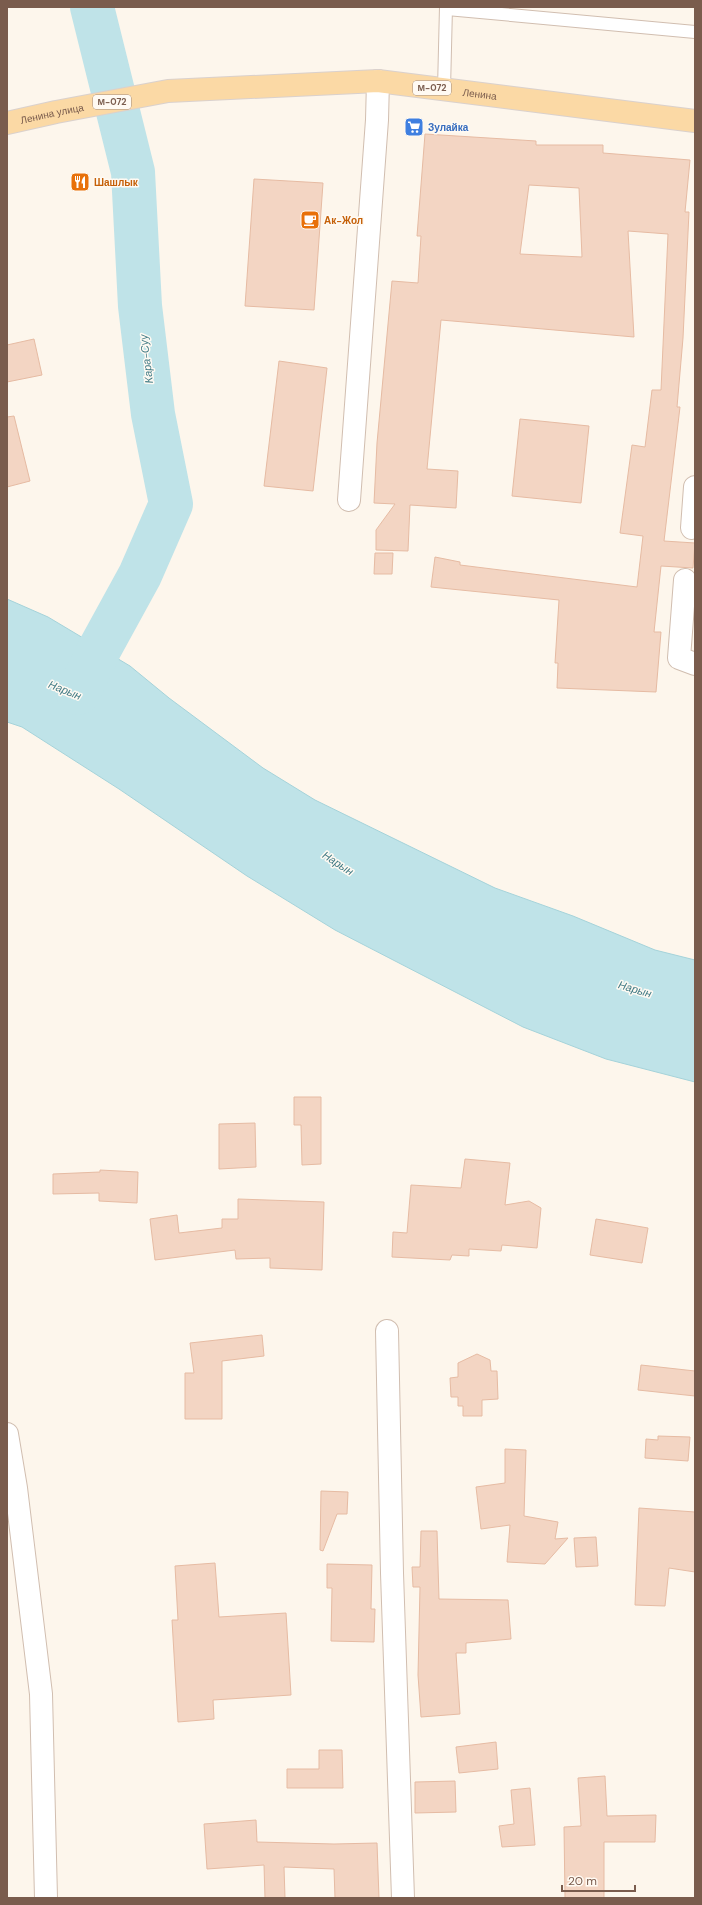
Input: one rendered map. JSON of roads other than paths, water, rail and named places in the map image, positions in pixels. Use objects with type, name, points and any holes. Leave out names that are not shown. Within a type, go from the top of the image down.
[{"type":"main road","name":"Ленина","points":[[168,91],[378,81],[695,121]]},
{"type":"main road","name":"Ленина улица","points":[[7,123],[56,112],[168,91]]},
{"type":"street","points":[[349,500],[377,120],[378,81]]},
{"type":"street","points":[[692,528],[695,487]]},
{"type":"street","points":[[684,580],[679,658],[695,664]]},
{"type":"street","points":[[387,1331],[392,1573],[403,1898]]},
{"type":"street","points":[[7,1434],[16,1488],[41,1694],[46,1898]]},
{"type":"lane","points":[[444,89],[446,8],[695,32]]},
{"type":"water","name":"Нарын","points":[[7,599],[48,617],[130,666],[169,698],[263,768],[315,800],[495,888],[573,916],[655,950],[695,960],[695,1082],[606,1059],[523,1027],[335,930],[247,876],[119,789],[22,727],[7,722]]},
{"type":"waterway","name":"Кара-Суу","points":[[78,693],[100,648],[140,575],[171,504],[153,414],[140,306],[133,172],[92,7]]},
{"type":"place","name":"Зулайка","points":[[414,127]]},
{"type":"place","name":"Шашлык","points":[[80,182]]},
{"type":"place","name":"Ак-Жол","points":[[310,220]]}]
